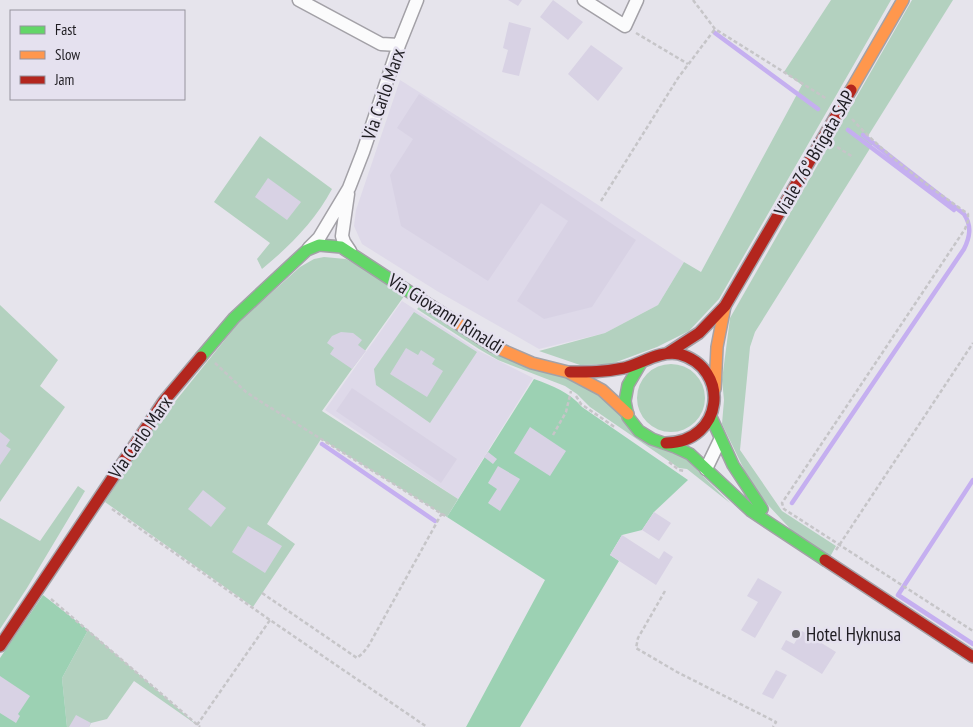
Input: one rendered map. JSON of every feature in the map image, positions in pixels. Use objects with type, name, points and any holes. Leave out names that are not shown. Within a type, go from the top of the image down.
[{"type":"street","points":[[299,0],[381,44],[399,46]]},
{"type":"street","name":"Via Carlo Marx","points":[[0,646],[164,402],[234,318],[319,238],[349,188],[417,0]]},
{"type":"street","points":[[584,0],[625,26],[638,0]]},
{"type":"street","name":"Viale 76° Brigata SAP","points":[[725,306],[902,0]]},
{"type":"street","name":"Via Carlo Marx","points":[[342,230],[349,188]]},
{"type":"street","points":[[323,231],[323,238],[329,244],[338,237],[342,230]]},
{"type":"street","points":[[342,230],[344,242],[352,253]]},
{"type":"street","name":"Via Carlo Marx","points":[[307,250],[319,245],[329,244]]},
{"type":"street","name":"Via Giovanni Rinaldi","points":[[329,244],[341,247],[352,253],[493,346],[532,364],[568,372],[605,372],[641,363],[654,356],[668,353],[685,344],[725,306]]},
{"type":"street","points":[[666,443],[680,442],[693,437],[704,428],[711,417],[715,395],[717,347],[725,306]]},
{"type":"street","points":[[668,353],[679,354],[700,364],[710,378],[715,395]]},
{"type":"street","points":[[628,414],[625,400],[626,386],[632,374],[641,363]]},
{"type":"street","name":"Via Giovanni Rinaldi","points":[[568,372],[602,390],[628,414],[634,425],[643,434],[654,441],[666,443],[688,453],[757,516],[973,658]]},
{"type":"street","name":"Via Giovanni Rinaldi","points":[[711,417],[720,440],[745,486],[779,529]]},
{"type":"street","points":[[706,468],[720,440]]},
{"type":"path","points":[[693,0],[715,29],[840,107],[880,148],[968,214],[965,229],[782,503],[784,509],[973,631]]},
{"type":"path","points":[[625,26],[688,64]]},
{"type":"path","points":[[601,201],[678,78],[715,29]]},
{"type":"path","points":[[828,562],[973,343]]},
{"type":"path","points":[[204,354],[246,392],[263,404],[447,516]]},
{"type":"path","points":[[553,435],[566,412],[571,392],[568,372]]},
{"type":"path","points":[[565,389],[618,430]]},
{"type":"path","points":[[667,462],[679,470],[688,472]]},
{"type":"path","points":[[98,499],[427,727]]},
{"type":"path","points":[[262,593],[357,658],[368,645],[442,513]]},
{"type":"path","points":[[39,588],[198,726],[270,620]]},
{"type":"path","points":[[665,591],[638,638],[636,648],[677,672],[776,722],[773,727]]},
{"type":"shaded area","points":[[400,80],[583,195],[684,262],[658,305],[605,333],[539,349],[437,291],[362,244],[354,226],[356,210]]},
{"type":"shaded area","points":[[402,301],[479,351],[533,378],[458,499],[325,410]]},
{"type":"green space","points":[[831,0],[891,0],[719,299],[689,331],[657,347],[611,364],[580,365],[539,351],[605,333],[658,305],[684,262],[701,272],[802,85],[784,72]]},
{"type":"green space","points":[[912,0],[953,0],[868,136],[874,142],[755,332],[750,347],[740,450],[782,511],[836,546],[825,566],[754,490],[722,424],[724,400],[722,380],[730,318]]},
{"type":"green space","points":[[260,136],[332,189],[318,212],[301,232],[262,269],[257,259],[270,243],[214,202]]},
{"type":"green space","points":[[324,257],[346,259],[407,292],[322,411],[458,499],[447,517],[321,439],[267,524],[295,544],[253,607],[105,502],[149,434],[240,321],[300,267],[314,259]]},
{"type":"green space","points":[[0,305],[58,360],[40,386],[65,407],[0,502]]},
{"type":"green space","points":[[420,306],[588,388],[680,453],[730,503],[687,469],[679,468],[590,407],[577,394],[565,386],[498,360],[417,309]]},
{"type":"green space","points":[[414,312],[477,352],[430,423],[376,385],[374,369]]},
{"type":"green space","points":[[671,364],[684,367],[695,374],[702,385],[705,398],[702,411],[695,422],[684,429],[671,432],[658,429],[647,422],[640,411],[637,398],[640,385],[647,374],[658,367]]},
{"type":"green space","points":[[534,379],[566,393],[582,407],[688,480],[654,512],[642,530],[622,535],[610,555],[619,561],[520,727],[466,727],[545,580],[447,517]]},
{"type":"green space","points":[[78,486],[85,491],[0,629],[0,518],[40,541]]},
{"type":"green space","points":[[43,595],[88,630],[62,678],[67,727],[0,727],[0,658]]},
{"type":"green space","points":[[88,630],[197,725],[134,681],[107,719],[91,723],[89,727],[67,727],[62,678]]},
{"type":"building","points":[[508,0],[522,0],[518,6]]},
{"type":"building","points":[[553,0],[583,22],[568,40],[540,17]]},
{"type":"building","points":[[509,22],[531,28],[519,76],[502,72],[508,50],[503,48]]},
{"type":"building","points":[[591,45],[623,68],[598,101],[568,74]]},
{"type":"building","points":[[419,94],[636,240],[592,307],[544,319],[517,301],[568,221],[541,203],[488,281],[401,226],[390,175],[413,139],[397,128]]},
{"type":"building","points":[[268,178],[301,202],[287,220],[255,197]]},
{"type":"building","points":[[341,332],[353,333],[362,340],[358,345],[366,351],[352,369],[330,354],[334,348],[327,343],[332,336]]},
{"type":"building","points":[[406,348],[418,355],[421,350],[435,359],[432,364],[443,371],[427,397],[390,374]]},
{"type":"building","points":[[352,388],[457,459],[441,483],[336,411]]},
{"type":"building","points":[[530,427],[566,451],[550,476],[514,453]]},
{"type":"building","points":[[0,432],[10,440],[6,446],[11,449],[0,465]]},
{"type":"building","points":[[488,452],[497,459],[493,464],[484,457]]},
{"type":"building","points":[[498,466],[520,479],[500,511],[488,503],[497,489],[488,483]]},
{"type":"building","points":[[203,490],[226,508],[211,527],[188,509]]},
{"type":"building","points":[[654,512],[671,523],[659,541],[642,530]]},
{"type":"building","points":[[248,526],[282,546],[265,573],[232,552]]},
{"type":"building","points":[[622,535],[659,559],[664,551],[673,557],[656,585],[610,555]]},
{"type":"building","points":[[758,578],[782,592],[755,638],[741,630],[758,602],[747,596]]},
{"type":"building","points":[[802,631],[836,652],[822,674],[781,649],[786,640],[794,644]]},
{"type":"building","points":[[776,670],[787,675],[773,699],[762,694]]},
{"type":"building","points":[[0,676],[30,696],[18,714],[20,716],[16,723],[0,713]]},
{"type":"building","points":[[76,715],[91,723],[89,727],[69,727]]},
{"type":"waterway","points":[[715,33],[818,109]]},
{"type":"waterway","points":[[848,130],[954,210]]},
{"type":"waterway","points":[[792,503],[964,249],[969,236],[967,218],[964,214],[863,135]]},
{"type":"waterway","points":[[322,444],[435,521]]},
{"type":"waterway","points":[[973,480],[898,595],[973,644]]},
{"type":"traffic: fast","points":[[201,357],[234,318],[307,250],[319,245],[341,247],[431,306]]},
{"type":"traffic: fast","points":[[641,363],[628,385],[625,401],[628,417],[639,431],[652,439],[690,454],[751,511],[825,560]]},
{"type":"traffic: fast","points":[[711,417],[733,465],[762,509]]},
{"type":"traffic: slow","points":[[851,90],[903,0]]},
{"type":"traffic: slow","points":[[431,306],[493,346],[532,363],[568,372],[602,390],[628,414]]},
{"type":"traffic: slow","points":[[715,389],[717,347],[725,306]]},
{"type":"traffic: jam","points":[[668,353],[699,333],[725,306],[851,90]]},
{"type":"traffic: jam","points":[[570,372],[597,372],[617,369],[672,353],[679,354],[696,362],[707,374],[713,388],[714,403],[709,418],[700,431],[685,439],[666,443]]},
{"type":"traffic: jam","points":[[0,646],[164,401],[201,357]]},
{"type":"traffic: jam","points":[[825,560],[973,657]]},
{"type":"place","name":"Hotel Hyknusa","points":[[796,634]]}]
